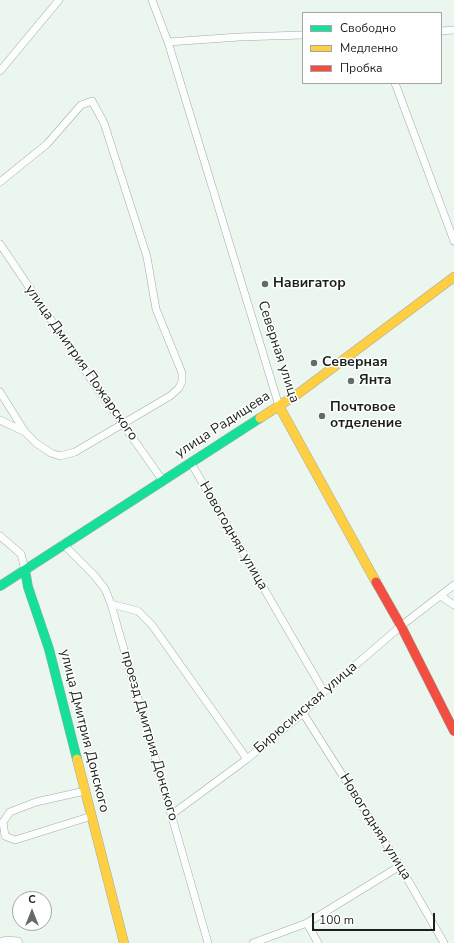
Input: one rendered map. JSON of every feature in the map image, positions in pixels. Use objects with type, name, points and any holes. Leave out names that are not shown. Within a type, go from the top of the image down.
[{"type":"main road","name":"улица Радищева","points":[[0,586],[306,388],[454,277]]},
{"type":"main road","name":"Северная улица","points":[[279,406],[401,626],[454,731]]},
{"type":"main road","name":"улица Дмитрия Донского","points":[[25,570],[28,586],[49,649],[124,943]]},
{"type":"street","points":[[0,71],[60,0]]},
{"type":"street","name":"Северная улица","points":[[152,0],[168,42],[279,406]]},
{"type":"street","points":[[442,31],[454,30]]},
{"type":"street","points":[[168,42],[239,37],[302,35]]},
{"type":"street","points":[[395,84],[454,241]]},
{"type":"street","points":[[0,182],[47,144],[81,105],[92,101],[104,123],[147,257],[156,309],[182,373],[182,381],[179,388],[170,396],[75,452],[60,456],[51,453],[36,444],[25,432],[0,392]]},
{"type":"street","name":"улица Дмитрия Пожарского","points":[[0,244],[91,378],[163,480]]},
{"type":"street","points":[[0,420],[25,432]]},
{"type":"street","name":"Новогодняя улица","points":[[191,463],[324,692]]},
{"type":"street","name":"улица Дмитрия Донского","points":[[0,536],[21,554],[25,570]]},
{"type":"street","name":"проезд Дмитрия Донского","points":[[63,544],[94,575],[105,589],[111,604],[208,943]]},
{"type":"street","name":"Бирюсинская улица","points":[[111,604],[138,611],[152,624],[247,759],[304,713],[324,692],[401,626],[442,596],[454,585]]},
{"type":"street","points":[[442,596],[454,605]]},
{"type":"street","name":"Новогодняя улица","points":[[304,713],[400,866],[444,943]]},
{"type":"street","points":[[171,815],[247,759]]},
{"type":"street","points":[[85,791],[36,802],[10,812],[3,822],[5,836],[15,840],[92,816]]},
{"type":"street","points":[[253,943],[307,923],[400,866]]},
{"type":"street","points":[[307,923],[318,943]]},
{"type":"street","points":[[0,942],[6,940],[18,941],[19,943]]},
{"type":"traffic: fast","points":[[0,586],[260,418]]},
{"type":"traffic: fast","points":[[25,570],[28,587],[49,649],[77,759]]},
{"type":"traffic: slow","points":[[260,418],[299,393],[454,277]]},
{"type":"traffic: slow","points":[[279,406],[376,582]]},
{"type":"traffic: slow","points":[[77,759],[124,943]]},
{"type":"traffic: jam","points":[[376,582],[401,626],[454,731]]},
{"type":"place","name":"Навигатор","points":[[265,284]]},
{"type":"place","name":"Северная","points":[[314,363]]},
{"type":"place","name":"Янта","points":[[351,381]]},
{"type":"place","name":"Почтовое отделение","points":[[322,416]]}]
